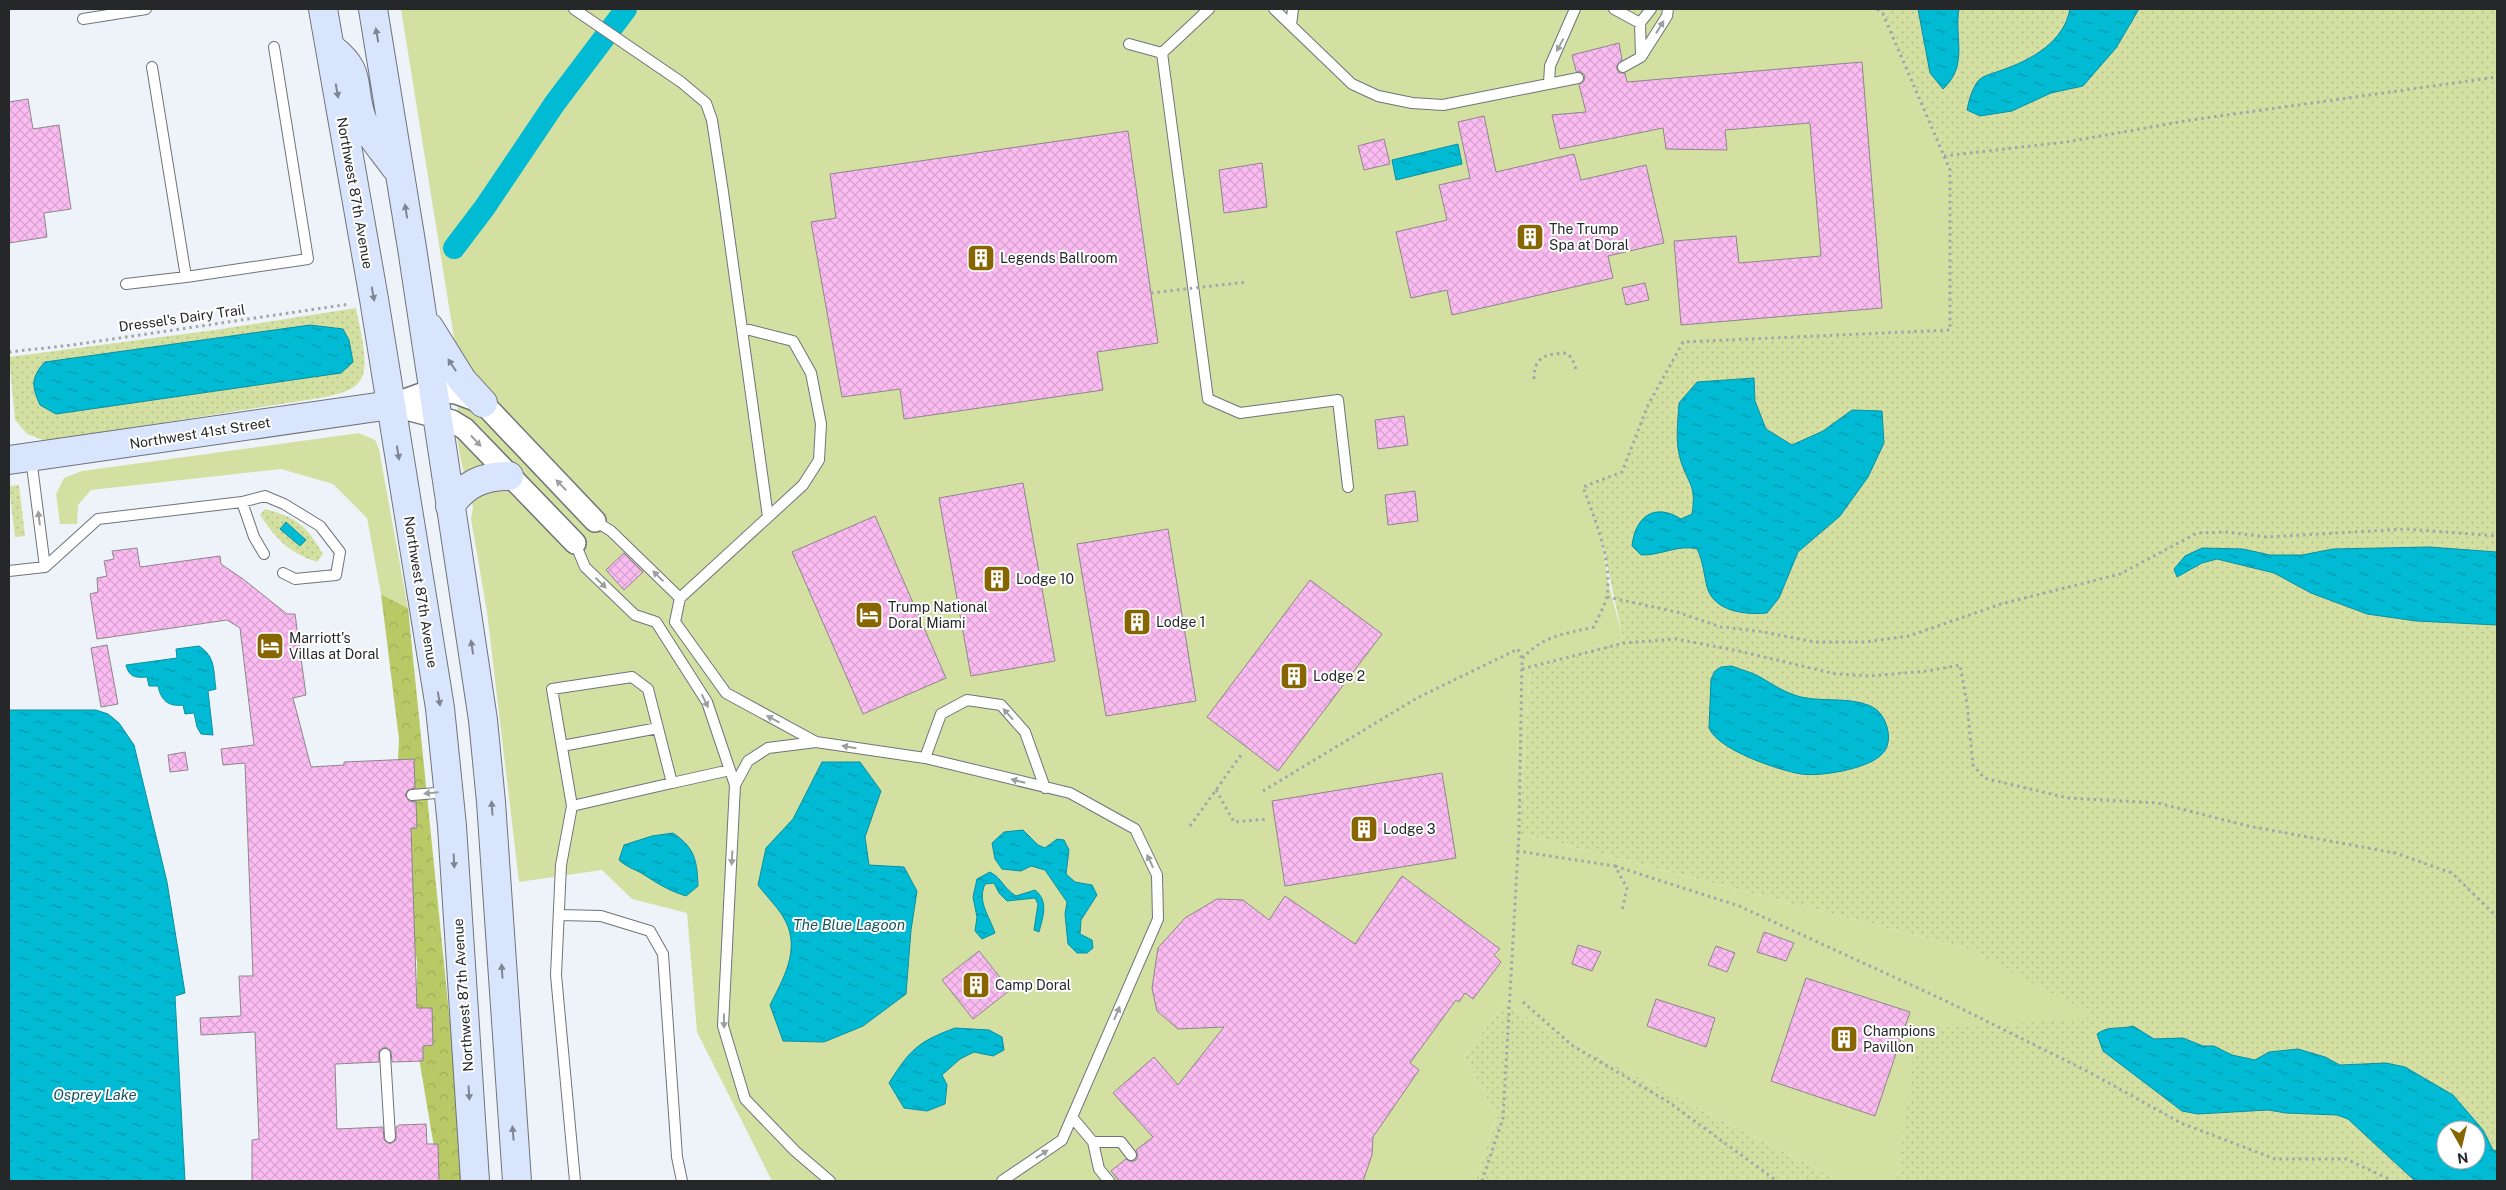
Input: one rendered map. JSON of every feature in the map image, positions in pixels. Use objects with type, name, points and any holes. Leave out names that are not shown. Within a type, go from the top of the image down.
[{"type":"main road","name":"Northwest 87th Avenue","points":[[322,9],[391,404],[440,708],[449,792],[475,1181]]},
{"type":"main road","points":[[372,9],[400,175],[478,681],[488,767],[517,1181]]},
{"type":"main road","points":[[329,46],[350,65],[362,120],[400,175]]},
{"type":"main road","points":[[422,315],[462,380],[482,403]]},
{"type":"main road","name":"Northwest 41st Street","points":[[20,459],[391,404]]},
{"type":"main road","points":[[450,506],[464,489],[477,481],[494,476],[509,476]]},
{"type":"street","name":"Northwest 41st Street","points":[[391,404],[434,403],[456,392],[482,403],[595,521]]},
{"type":"street","name":"Northwest 41st Street","points":[[434,403],[452,421],[465,429],[575,543]]},
{"type":"lane","points":[[83,19],[146,9]]},
{"type":"lane","points":[[574,9],[681,82],[706,103],[712,120],[768,517]]},
{"type":"lane","points":[[1162,53],[1209,9]]},
{"type":"lane","points":[[1274,9],[1352,84],[1378,96],[1412,103],[1442,105],[1578,78]]},
{"type":"lane","points":[[1291,25],[1293,9]]},
{"type":"lane","points":[[1549,83],[1550,66],[1575,9]]},
{"type":"lane","points":[[1614,9],[1640,23]]},
{"type":"lane","points":[[1641,57],[1640,23],[1651,9]]},
{"type":"lane","points":[[1623,67],[1641,57],[1667,16],[1668,9]]},
{"type":"lane","points":[[1130,44],[1162,53]]},
{"type":"lane","points":[[126,284],[308,259],[274,47]]},
{"type":"lane","points":[[1162,53],[1208,399],[1240,413],[1338,400],[1348,487]]},
{"type":"lane","points":[[152,67],[186,276]]},
{"type":"lane","points":[[742,328],[792,341],[811,373],[820,424],[819,460],[803,485],[680,598],[675,622],[726,693],[816,742]]},
{"type":"lane","points":[[20,459],[45,567]]},
{"type":"lane","points":[[9,571],[45,567],[98,519],[242,502],[264,496],[284,504],[320,526],[340,552],[336,575],[296,579],[283,573]]},
{"type":"lane","points":[[242,502],[254,537],[264,554]]},
{"type":"lane","points":[[595,521],[611,531],[680,598]]},
{"type":"lane","points":[[575,543],[585,567],[635,615],[656,622],[706,702],[735,785],[723,1026],[745,1099],[795,1151],[829,1181]]},
{"type":"lane","points":[[575,1181],[556,975],[561,865],[572,806],[552,689],[632,677],[648,689],[672,783]]},
{"type":"lane","points":[[925,758],[941,714],[968,700],[1001,705],[1025,732],[1045,788]]},
{"type":"lane","points":[[562,746],[658,728]]},
{"type":"lane","points":[[735,785],[748,761],[768,748],[816,742],[925,758],[1070,794],[1135,829],[1157,875],[1158,919],[1062,1140],[1002,1181]]},
{"type":"lane","points":[[572,806],[730,770]]},
{"type":"lane","points":[[412,794],[449,792]]},
{"type":"lane","points":[[560,915],[601,916],[650,931],[662,954],[677,1157],[682,1181]]},
{"type":"lane","points":[[385,1054],[390,1137]]},
{"type":"lane","points":[[1072,1116],[1093,1142],[1099,1169],[1109,1181]]},
{"type":"lane","points":[[1093,1142],[1120,1142],[1131,1155]]},
{"type":"path","points":[[1522,659],[1534,646],[1546,639],[1594,627],[1606,597],[1608,581],[1602,541],[1583,486],[1622,472],[1648,405],[1684,342],[1950,330],[1950,170],[1883,14],[1878,9]]},
{"type":"path","points":[[1944,156],[2066,142],[2191,120],[2497,77]]},
{"type":"path","points":[[1151,293],[1248,282]]},
{"type":"path","name":"Dressel's Dairy Trail","points":[[9,352],[72,345],[354,303]]},
{"type":"path","points":[[1534,379],[1534,368],[1541,358],[1549,354],[1566,353],[1572,358],[1576,369]]},
{"type":"path","points":[[1606,597],[1677,612],[1721,627],[1758,631],[1815,642],[1865,642],[1909,636],[2000,604],[2120,574],[2198,533],[2226,532],[2267,537],[2405,529],[2497,536]]},
{"type":"path","points":[[1522,669],[1624,643],[1676,639],[1739,650],[1836,674],[1870,676],[1928,671],[1960,665],[1967,704],[1973,765],[1984,778],[2068,798],[2158,803],[2248,826],[2395,853],[2452,873],[2497,917]]},
{"type":"path","points":[[1263,791],[1417,698],[1518,649],[1522,659],[1522,669],[1510,1029],[1503,1118],[1482,1181]]},
{"type":"path","points":[[1190,826],[1241,754]]},
{"type":"path","points":[[1216,790],[1234,822],[1268,819]]},
{"type":"path","points":[[1517,851],[1616,866],[1739,906],[1944,1000],[2089,1072],[2181,1123],[2275,1160],[2346,1159],[2390,1181]]},
{"type":"path","points":[[1616,866],[1627,888],[1622,911]]},
{"type":"path","points":[[1523,1002],[1574,1046],[1668,1101],[1777,1181]]},
{"type":"green space","points":[[401,9],[1877,9],[1883,14],[1950,170],[1950,330],[1683,343],[1648,405],[1622,472],[1584,487],[1602,541],[1608,581],[1623,639],[1530,669],[1519,833],[1968,949],[2097,1017],[1981,1026],[1917,1028],[1897,1178],[1900,1181],[1840,1181],[1552,1032],[1505,1003],[1464,1056],[1497,1117],[1475,1181],[772,1181],[697,1032],[687,913],[632,899],[602,870],[519,882],[487,612],[471,519],[473,508],[463,470],[456,428],[459,403],[455,344]]},
{"type":"green space","points":[[1877,9],[2497,9],[2497,1181],[1900,1181],[1897,1178],[1916,1027],[1968,949],[1519,833],[1530,669],[1623,639],[1602,541],[1583,487],[1648,405],[1683,342],[1950,330],[1950,170],[1883,14]]},
{"type":"green space","points":[[356,308],[363,346],[363,374],[357,384],[349,390],[340,393],[326,397],[46,441],[27,434],[15,420],[9,357],[215,330]]},
{"type":"green space","points":[[359,433],[375,440],[379,449],[408,608],[381,594],[367,518],[333,484],[281,469],[91,490],[78,505],[77,524],[60,524],[56,494],[64,478],[82,471]]},
{"type":"green space","points":[[19,485],[25,536],[15,537],[9,486]]},
{"type":"green space","points":[[265,509],[293,519],[312,536],[323,554],[317,562],[298,554],[278,538],[260,515]]},
{"type":"green space","points":[[381,594],[408,608],[466,1181],[441,1181],[435,1176],[435,1153],[417,1046],[417,961],[394,844],[399,739]]},
{"type":"green space","points":[[1505,1003],[1552,1032],[1840,1181],[1475,1181],[1497,1117],[1464,1056]]},
{"type":"water","points":[[1918,9],[1959,9],[1958,61],[1951,80],[1943,89],[1930,73]]},
{"type":"water","points":[[2070,9],[2139,9],[2116,48],[2083,86],[2051,93],[2012,111],[1980,116],[1967,110],[1971,95],[1980,79],[2024,61],[2045,48],[2061,31],[2067,21]]},
{"type":"water","points":[[1458,144],[1462,164],[1396,180],[1392,160]]},
{"type":"water","points":[[310,325],[343,329],[349,340],[353,362],[341,373],[56,414],[40,405],[35,393],[35,378],[45,362]]},
{"type":"water","points":[[1754,378],[1755,401],[1766,429],[1792,445],[1823,431],[1852,410],[1882,411],[1884,443],[1868,477],[1840,516],[1798,552],[1779,598],[1767,613],[1741,612],[1724,607],[1716,602],[1707,587],[1697,549],[1683,548],[1641,555],[1632,546],[1637,527],[1648,515],[1654,512],[1662,512],[1681,519],[1692,514],[1692,490],[1680,458],[1678,445],[1679,403],[1697,382]]},
{"type":"water","points":[[286,522],[306,540],[300,546],[280,529]]},
{"type":"water","points":[[2429,547],[2497,552],[2497,625],[2416,621],[2367,614],[2311,593],[2274,573],[2217,559],[2202,563],[2177,577],[2174,569],[2185,556],[2202,548],[2243,549],[2270,555],[2302,555],[2333,549]]},
{"type":"water","points":[[199,646],[211,659],[214,670],[216,689],[208,691],[213,735],[201,734],[197,727],[194,713],[185,714],[183,705],[173,705],[166,702],[158,686],[149,686],[147,677],[133,676],[126,665],[177,658],[176,649]]},
{"type":"water","points":[[1732,666],[1757,675],[1801,697],[1852,701],[1872,707],[1880,714],[1887,727],[1889,738],[1886,749],[1874,760],[1855,768],[1809,775],[1778,768],[1736,751],[1724,744],[1709,728],[1711,679],[1715,671],[1721,667]]},
{"type":"water","name":"Osprey Lake","points":[[9,710],[96,710],[108,714],[119,723],[134,745],[167,882],[185,993],[175,996],[185,1181],[9,1181]]},
{"type":"water","name":"The Blue Lagoon","points":[[822,762],[860,762],[881,791],[865,837],[869,865],[904,867],[917,891],[911,930],[906,994],[863,1026],[824,1042],[783,1041],[770,1005],[788,965],[791,954],[790,933],[780,912],[758,885],[766,848],[793,819]]},
{"type":"water","points":[[1023,830],[1038,845],[1045,848],[1057,839],[1064,840],[1069,850],[1066,874],[1075,882],[1092,885],[1097,895],[1081,920],[1080,934],[1092,940],[1093,948],[1087,953],[1077,953],[1068,944],[1065,914],[1067,902],[1045,870],[1031,866],[1021,871],[1002,869],[995,859],[992,843],[1004,832]]},
{"type":"water","points":[[673,833],[690,850],[697,869],[698,886],[686,896],[665,888],[619,860],[624,845],[652,836]]},
{"type":"water","points":[[990,872],[998,877],[1016,896],[1035,890],[1039,894],[1044,910],[1039,932],[1034,930],[1038,904],[1035,898],[1007,901],[999,893],[994,883],[985,884],[982,897],[995,933],[982,939],[975,931],[977,917],[973,897],[977,879]]},
{"type":"water","points":[[2133,1026],[2154,1039],[2183,1038],[2203,1046],[2214,1046],[2232,1055],[2255,1060],[2269,1052],[2298,1049],[2325,1057],[2340,1065],[2386,1063],[2405,1067],[2453,1095],[2474,1120],[2436,1120],[2436,1170],[2486,1170],[2486,1136],[2493,1150],[2497,1151],[2497,1181],[2415,1181],[2348,1119],[2337,1115],[2286,1113],[2268,1110],[2198,1114],[2182,1111],[2103,1051],[2097,1034],[2110,1029]]},
{"type":"water","points":[[955,1028],[989,1030],[1002,1037],[1004,1050],[993,1056],[974,1052],[960,1059],[942,1075],[947,1085],[945,1104],[927,1111],[904,1108],[889,1083],[903,1062],[916,1048],[932,1038]]},
{"type":"building","points":[[1619,43],[1622,60],[1616,67],[1619,73],[1625,73],[1627,82],[1862,62],[1882,308],[1681,325],[1674,241],[1736,236],[1739,263],[1821,256],[1810,123],[1725,130],[1727,150],[1666,149],[1663,128],[1560,149],[1552,115],[1586,112],[1579,85],[1584,81],[1585,76],[1581,72],[1576,71],[1572,55]]},
{"type":"building","points":[[28,99],[33,129],[59,125],[71,209],[44,213],[47,237],[9,243],[9,102]]},
{"type":"building","name":"The Trump Spa at Doral","points":[[1484,116],[1496,172],[1574,154],[1581,180],[1646,165],[1664,243],[1608,256],[1613,278],[1452,315],[1447,290],[1411,298],[1396,232],[1447,220],[1439,185],[1470,178],[1458,122]]},
{"type":"building","name":"Legends Ballroom","points":[[1128,131],[1158,343],[1097,352],[1103,390],[904,419],[900,389],[842,397],[811,222],[836,218],[830,174]]},
{"type":"building","points":[[1384,139],[1390,164],[1364,170],[1358,146]]},
{"type":"building","points":[[1262,163],[1267,207],[1224,213],[1219,170]]},
{"type":"building","points":[[1645,283],[1649,300],[1626,305],[1622,288]]},
{"type":"building","points":[[1404,416],[1408,445],[1378,449],[1375,420]]},
{"type":"building","name":"Lodge 10","points":[[1023,483],[1055,661],[971,676],[939,498]]},
{"type":"building","points":[[1415,491],[1418,521],[1388,525],[1385,495]]},
{"type":"building","name":"Trump National Doral Miami","points":[[875,516],[946,678],[863,714],[792,552]]},
{"type":"building","name":"Lodge 1","points":[[1168,529],[1196,701],[1106,716],[1077,544]]},
{"type":"building","points":[[137,548],[140,567],[220,556],[221,564],[287,614],[295,614],[306,695],[293,698],[311,767],[344,765],[344,762],[414,759],[415,788],[408,790],[405,795],[409,801],[416,802],[417,828],[411,828],[417,1008],[432,1008],[433,1045],[423,1046],[423,1061],[392,1062],[391,1051],[385,1047],[379,1051],[379,1062],[335,1064],[337,1129],[383,1127],[384,1140],[390,1144],[396,1140],[396,1127],[399,1125],[426,1124],[427,1144],[438,1144],[439,1181],[252,1181],[252,1140],[259,1139],[255,1032],[201,1035],[200,1018],[241,1016],[239,976],[253,976],[245,763],[223,765],[221,749],[254,745],[240,628],[227,620],[97,639],[90,594],[98,592],[97,578],[107,576],[104,561],[114,559],[112,551]]},
{"type":"building","points":[[624,553],[643,572],[624,590],[606,570]]},
{"type":"building","name":"Lodge 2","points":[[1310,580],[1382,634],[1278,771],[1207,717]]},
{"type":"building","points":[[107,645],[118,704],[101,707],[91,648]]},
{"type":"building","points":[[185,752],[188,770],[170,772],[168,755]]},
{"type":"building","name":"Lodge 3","points":[[1442,773],[1456,858],[1285,886],[1272,801]]},
{"type":"building","points":[[1402,876],[1500,949],[1494,955],[1501,962],[1473,999],[1465,993],[1459,1002],[1456,1000],[1410,1063],[1419,1070],[1373,1137],[1372,1155],[1363,1181],[1119,1181],[1111,1171],[1126,1159],[1131,1162],[1136,1160],[1138,1155],[1136,1150],[1153,1137],[1113,1093],[1154,1057],[1178,1085],[1224,1027],[1178,1029],[1157,1011],[1152,988],[1158,948],[1185,918],[1217,899],[1243,900],[1269,920],[1285,896],[1355,944]]},
{"type":"building","points":[[1764,932],[1794,943],[1786,961],[1757,952]]},
{"type":"building","points":[[1578,945],[1601,952],[1592,971],[1572,964]]},
{"type":"building","points":[[1716,946],[1735,953],[1727,972],[1708,965]]},
{"type":"building","name":"Camp Doral","points":[[979,951],[1010,990],[973,1019],[942,980]]},
{"type":"building","name":"Champions Pavillon","points":[[1806,978],[1910,1012],[1875,1116],[1771,1081]]},
{"type":"building","points":[[1656,999],[1715,1018],[1706,1047],[1647,1026]]},
{"type":"waterway","points":[[454,248],[485,207],[555,103],[626,9]]},
{"type":"place","name":"The Trump Spa at Doral","points":[[1530,237]]},
{"type":"place","name":"Legends Ballroom","points":[[981,258]]},
{"type":"place","name":"Lodge 10","points":[[997,579]]},
{"type":"place","name":"Trump National Doral Miami","points":[[869,615]]},
{"type":"place","name":"Lodge 1","points":[[1137,622]]},
{"type":"place","name":"Marriott's Villas at Doral","points":[[270,646]]},
{"type":"place","name":"Lodge 2","points":[[1294,676]]},
{"type":"place","name":"Lodge 3","points":[[1364,829]]},
{"type":"place","name":"Camp Doral","points":[[976,985]]},
{"type":"place","name":"Champions Pavillon","points":[[1844,1039]]}]
